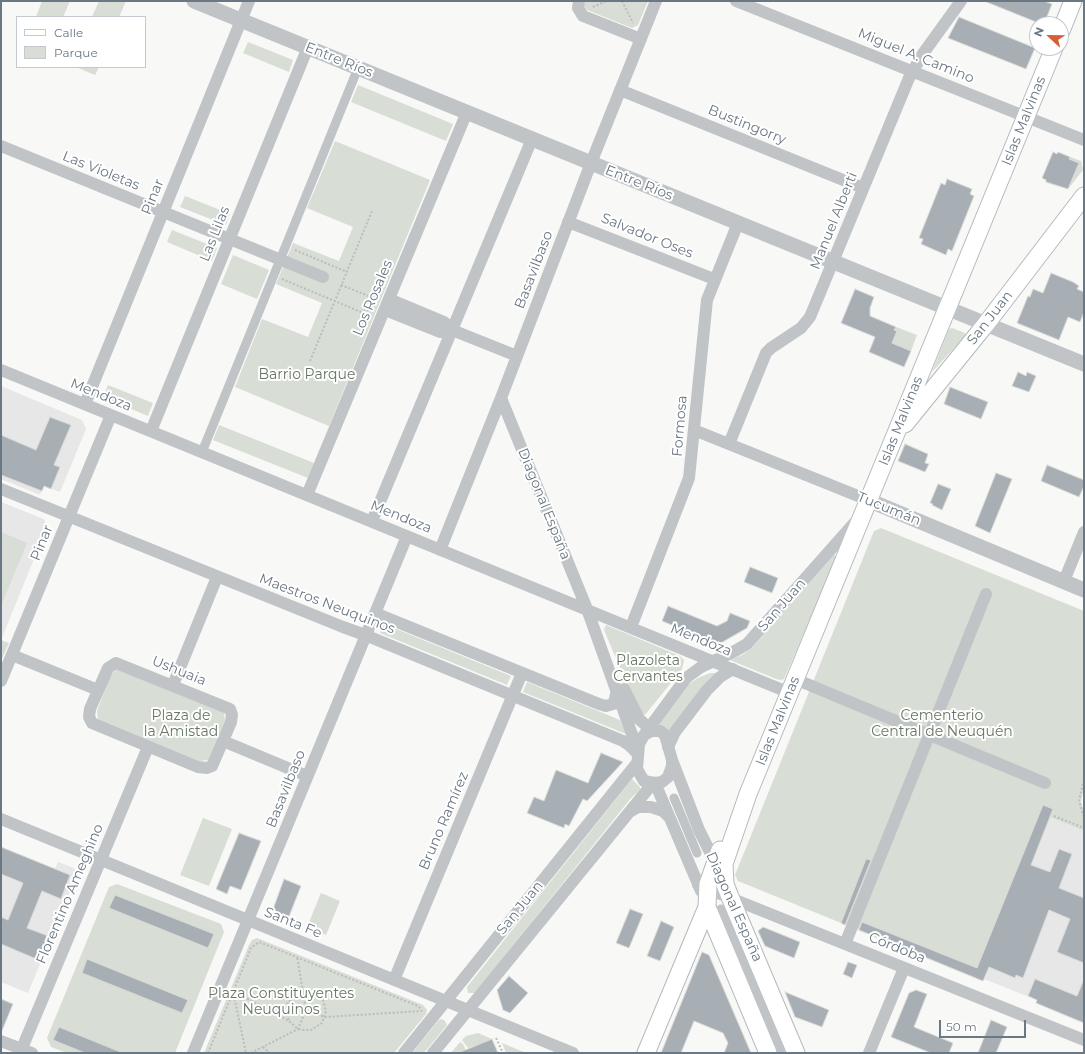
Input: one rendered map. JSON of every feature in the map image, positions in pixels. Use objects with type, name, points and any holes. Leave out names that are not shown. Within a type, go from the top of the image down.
[{"type":"main road","points":[[1067,16],[1073,1]]},
{"type":"main road","name":"Islas Malvinas","points":[[646,1053],[721,899],[724,864],[748,794],[1051,56]]},
{"type":"main road","name":"San Juan","points":[[894,438],[986,324],[1084,196]]},
{"type":"main road","name":"Islas Malvinas","points":[[721,899],[703,886],[715,863],[728,830],[748,794]]},
{"type":"main road","name":"Diagonal España","points":[[721,899],[748,938],[796,1053]]},
{"type":"main road","name":"Diagonal España","points":[[721,899],[728,940],[768,1053]]},
{"type":"main road","points":[[728,940],[739,932],[748,938]]},
{"type":"street","name":"Entre Ríos","points":[[194,1],[1084,364]]},
{"type":"street","name":"Pinar","points":[[84,404],[249,1]]},
{"type":"street","name":"Basavilbaso","points":[[440,550],[656,1]]},
{"type":"street","name":"Miguel A. Camino","points":[[736,1],[1084,140]]},
{"type":"street","name":"Manuel Alberti","points":[[729,444],[766,353],[807,324],[912,71],[961,1]]},
{"type":"street","points":[[583,7],[586,17],[641,39]]},
{"type":"street","name":"Las Lilas","points":[[151,431],[308,47]]},
{"type":"street","points":[[202,452],[358,68]]},
{"type":"street","name":"Bustingorry","points":[[620,90],[863,188]]},
{"type":"street","name":"Los Rosales","points":[[307,495],[467,112]]},
{"type":"street","points":[[372,522],[532,139]]},
{"type":"street","name":"Las Violetas","points":[[1,146],[323,277]]},
{"type":"street","name":"Salvador Oses","points":[[568,222],[714,279]]},
{"type":"street","name":"Formosa","points":[[631,627],[686,486],[690,470],[707,300],[714,279],[738,223]]},
{"type":"street","points":[[387,304],[440,332],[452,330],[517,356]]},
{"type":"street","name":"Mendoza","points":[[1,370],[733,670],[793,686],[930,735],[1045,783]]},
{"type":"street","name":"Diagonal España","points":[[501,398],[587,610],[617,689],[637,756],[637,769],[641,778],[654,783],[703,886]]},
{"type":"street","name":"Pinar","points":[[1,682],[111,415]]},
{"type":"street","name":"Tucumán","points":[[694,430],[729,444],[866,507],[1064,581],[1084,590]]},
{"type":"street","name":"Maestros Neuquinos","points":[[1,489],[217,577],[366,635],[623,742],[629,745],[637,756]]},
{"type":"street","name":"San Juan","points":[[648,732],[686,678],[701,667],[740,649],[754,637],[866,507]]},
{"type":"street","points":[[1064,581],[1084,532]]},
{"type":"street","name":"Basavilbaso","points":[[193,1053],[406,536]]},
{"type":"street","points":[[173,685],[217,577]]},
{"type":"street","points":[[845,944],[986,594]]},
{"type":"street","name":"Diagonal España","points":[[587,610],[636,714],[648,732],[663,733],[699,830],[715,863],[721,899]]},
{"type":"street","name":"Maestros Neuquinos","points":[[375,613],[604,706],[613,704],[616,699],[617,689]]},
{"type":"street","name":"San Juan","points":[[682,648],[687,653],[691,661],[686,678]]},
{"type":"street","points":[[12,655],[98,690]]},
{"type":"street","name":"Ushuaia","points":[[116,663],[173,685],[230,709],[232,718],[214,763],[209,767],[204,768],[148,747],[98,726],[90,720],[89,713],[108,668],[116,663]]},
{"type":"street","points":[[668,747],[675,732],[707,690],[716,680],[733,670]]},
{"type":"street","name":"Bruno Ramírez","points":[[394,980],[522,673]]},
{"type":"street","points":[[637,756],[648,732]]},
{"type":"street","points":[[223,741],[307,776]]},
{"type":"street","name":"Florentino Ameghino","points":[[25,1052],[101,860],[148,747]]},
{"type":"street","name":"San Juan","points":[[404,1053],[637,756]]},
{"type":"street","points":[[654,783],[662,782],[668,777],[672,766],[672,760]]},
{"type":"street","name":"San Juan","points":[[433,1053],[654,783]]},
{"type":"street","points":[[674,798],[697,853]]},
{"type":"street","points":[[628,813],[638,807],[651,807],[663,811],[670,817]]},
{"type":"street","name":"Santa Fe","points":[[1,819],[573,1053]]},
{"type":"street","name":"Córdoba","points":[[703,886],[721,899],[845,944],[1084,1040]]},
{"type":"street","points":[[728,940],[781,1053]]},
{"type":"street","points":[[869,1053],[904,968]]},
{"type":"street","points":[[1,1040],[25,1052]]},
{"type":"path","points":[[583,7],[606,1]]},
{"type":"path","points":[[622,1],[634,26]]},
{"type":"path","points":[[310,361],[372,211]]},
{"type":"path","points":[[286,246],[347,272]]},
{"type":"path","points":[[274,276],[364,312],[368,310],[374,299]]},
{"type":"path","points":[[342,285],[387,304]]},
{"type":"path","points":[[1084,780],[1079,800],[1084,818]]},
{"type":"path","points":[[1054,816],[1084,828]]},
{"type":"path","points":[[208,1053],[252,948],[256,943],[266,943],[418,1006],[422,1013],[325,1017],[306,1010]]},
{"type":"path","points":[[297,956],[306,1010],[298,1029]]},
{"type":"path","points":[[234,991],[289,1021],[298,1029]]},
{"type":"path","points":[[234,991],[246,1053]]},
{"type":"path","points":[[251,1053],[298,1029],[311,1030],[322,1023],[326,1011],[323,1000],[314,993],[303,991],[297,993],[288,1002],[286,1008],[289,1021]]},
{"type":"path","points":[[496,1038],[502,1053]]},
{"type":"path","points":[[263,1047],[270,1053]]},
{"type":"shaded area","points":[[1,386],[82,420],[86,429],[60,492],[44,486],[40,495],[1,479]]},
{"type":"shaded area","points":[[1,502],[44,519],[47,527],[1,640]]},
{"type":"shaded area","points":[[1050,817],[1084,831],[1084,1021],[1082,1022],[1036,1003],[1037,1000],[984,979]]},
{"type":"shaded area","points":[[1,847],[33,860],[31,865],[37,867],[39,862],[55,869],[58,862],[74,868],[77,875],[28,993],[1,982]]},
{"type":"green space","points":[[42,1],[70,1],[63,16],[36,16]]},
{"type":"green space","points":[[99,1],[126,1],[119,16],[92,16]]},
{"type":"green space","points":[[585,1],[648,1],[638,25],[632,28],[587,10],[584,6]]},
{"type":"green space","points":[[248,42],[293,60],[289,72],[243,53]]},
{"type":"green space","points":[[78,68],[98,68],[95,75]]},
{"type":"green space","points":[[358,85],[453,124],[446,141],[351,102]]},
{"type":"green space","name":"Barrio Parque","points":[[335,141],[430,180],[329,426],[235,387],[262,319],[308,337],[322,303],[276,284],[293,243],[339,261],[353,227],[307,208]]},
{"type":"green space","points":[[1070,157],[1081,161],[1083,170],[1068,189],[1079,163],[1069,159]]},
{"type":"green space","points":[[185,196],[230,214],[226,225],[180,207]]},
{"type":"green space","points":[[172,230],[217,248],[212,261],[167,242]]},
{"type":"green space","points":[[233,255],[269,270],[257,299],[221,284]]},
{"type":"green space","points":[[896,327],[917,335],[911,351],[892,343],[897,331],[894,330]]},
{"type":"green space","points":[[952,328],[965,333],[965,336],[932,372],[949,329]]},
{"type":"green space","points":[[108,385],[153,403],[148,416],[103,397]]},
{"type":"green space","points":[[219,425],[314,463],[308,478],[213,440]]},
{"type":"green space","name":"Cementerio Central de Neuquén","points":[[881,528],[1084,611],[1084,786],[1081,802],[1084,813],[1084,831],[1050,817],[983,981],[858,930],[858,928],[848,924],[846,925],[738,881],[735,875],[874,531]]},
{"type":"green space","points":[[1,532],[27,543],[1,606]]},
{"type":"green space","points":[[834,555],[837,557],[784,679],[776,679],[730,660],[742,655],[752,648]]},
{"type":"green space","points":[[384,624],[511,676],[507,685],[380,633]]},
{"type":"green space","name":"Plazoleta Cervantes","points":[[606,625],[680,656],[684,660],[682,669],[645,715],[639,713],[604,630]]},
{"type":"green space","points":[[1,640],[9,643],[1,661]]},
{"type":"green space","name":"Plaza de la Amistad","points":[[118,669],[224,712],[225,720],[208,760],[199,761],[98,719],[97,711],[111,674]]},
{"type":"green space","points":[[710,673],[718,673],[669,733],[656,724],[687,685]]},
{"type":"green space","points":[[527,682],[620,720],[626,734],[523,692]]},
{"type":"green space","points":[[632,779],[640,787],[640,790],[631,798],[475,993],[468,993],[467,987]]},
{"type":"green space","points":[[203,818],[232,829],[209,886],[180,875]]},
{"type":"green space","points":[[117,884],[221,924],[224,932],[175,1053],[67,1053],[51,1047],[47,1038],[109,887]]},
{"type":"green space","points":[[321,893],[340,901],[326,935],[307,927]]},
{"type":"green space","name":"Plaza Constituyentes Neuquinos","points":[[257,938],[423,1005],[427,1010],[426,1014],[394,1053],[204,1053],[249,945],[252,940]]},
{"type":"green space","points":[[442,1019],[447,1025],[424,1053],[412,1053],[439,1020]]},
{"type":"green space","points":[[478,1033],[492,1039],[485,1042],[486,1045],[476,1049],[474,1046],[468,1048],[462,1040],[466,1036]]},
{"type":"green space","points":[[460,1042],[463,1044],[467,1053],[451,1053]]},
{"type":"green space","points":[[502,1043],[526,1053],[506,1053]]},
{"type":"building","points":[[984,1],[1044,1],[1052,4],[1047,16],[1029,16],[1029,19]]},
{"type":"building","points":[[959,17],[1029,46],[1029,56],[1032,56],[1026,69],[948,38]]},
{"type":"building","points":[[1053,152],[1057,154],[1058,152],[1070,157],[1069,159],[1079,163],[1068,189],[1046,182],[1046,180],[1042,178]]},
{"type":"building","points":[[947,179],[972,189],[970,194],[974,196],[952,251],[948,249],[946,255],[921,244],[923,239],[919,238],[941,183],[945,185]]},
{"type":"building","points":[[1051,273],[1073,282],[1079,286],[1077,289],[1084,292],[1084,312],[1080,322],[1068,317],[1059,340],[1017,323],[1028,296],[1030,297],[1033,289],[1043,293]]},
{"type":"building","points":[[855,289],[874,297],[870,308],[870,316],[896,327],[894,330],[897,331],[892,343],[911,351],[904,367],[869,352],[875,337],[841,323]]},
{"type":"building","points":[[1018,372],[1026,376],[1027,372],[1036,376],[1029,392],[1012,386]]},
{"type":"building","points":[[950,387],[988,402],[981,419],[944,404]]},
{"type":"building","points":[[50,417],[71,425],[54,465],[60,467],[51,489],[44,486],[42,491],[1,475],[1,435],[36,450]]},
{"type":"building","points":[[905,444],[928,454],[925,463],[929,464],[925,472],[898,461]]},
{"type":"building","points":[[1047,465],[1084,480],[1084,486],[1079,497],[1041,481]]},
{"type":"building","points":[[996,473],[1012,479],[990,533],[975,526]]},
{"type":"building","points":[[938,484],[951,489],[942,510],[930,503]]},
{"type":"building","points":[[750,567],[778,578],[772,593],[744,582]]},
{"type":"building","points":[[668,606],[717,626],[727,621],[730,613],[750,621],[747,628],[719,644],[662,621]]},
{"type":"building","points":[[601,753],[623,762],[587,801],[583,799],[569,826],[565,824],[564,828],[527,813],[534,797],[544,801],[556,770],[588,783]]},
{"type":"building","points":[[1043,805],[1053,809],[1031,865],[1050,872],[1059,849],[1072,854],[1059,888],[1084,898],[1084,963],[1057,952],[1070,919],[1049,910],[1023,978],[1016,975],[1015,978],[989,967],[983,981],[859,930],[862,922],[977,968]]},
{"type":"building","points":[[239,833],[261,841],[241,890],[230,886],[227,894],[216,889]]},
{"type":"building","points":[[1,847],[70,875],[61,899],[42,891],[27,928],[51,937],[41,961],[1,944],[1,917],[8,920],[23,883],[1,874]]},
{"type":"building","points":[[866,859],[871,860],[845,925],[841,923]]},
{"type":"building","points":[[284,879],[301,886],[288,919],[272,912]]},
{"type":"building","points":[[115,895],[214,934],[208,948],[109,908]]},
{"type":"building","points":[[630,909],[643,914],[629,948],[616,943]]},
{"type":"building","points":[[661,921],[674,927],[660,961],[647,956]]},
{"type":"building","points":[[763,927],[800,942],[794,958],[765,946],[758,931]]},
{"type":"building","points":[[702,952],[709,955],[751,1053],[724,1053],[728,1043],[723,1033],[694,1021],[681,1053],[661,1053]]},
{"type":"building","points":[[87,959],[188,1000],[182,1013],[82,973]]},
{"type":"building","points":[[848,962],[857,965],[852,978],[843,974]]},
{"type":"building","points":[[509,976],[528,993],[510,1013],[503,1010],[497,990]]},
{"type":"building","points":[[1035,979],[1077,996],[1084,979],[1084,1023],[1036,1003],[1037,1000],[1028,996]]},
{"type":"building","points":[[916,990],[927,994],[914,1027],[953,1043],[949,1053],[931,1053],[891,1037],[909,993]]},
{"type":"building","points":[[785,992],[829,1010],[822,1027],[795,1017]]},
{"type":"building","points":[[1,999],[13,1004],[1,1033]]},
{"type":"building","points":[[991,1020],[1007,1027],[996,1053],[978,1053]]},
{"type":"building","points":[[59,1027],[123,1053],[85,1053],[53,1040]]},
{"type":"building","points":[[492,1039],[498,1053],[458,1053]]}]
